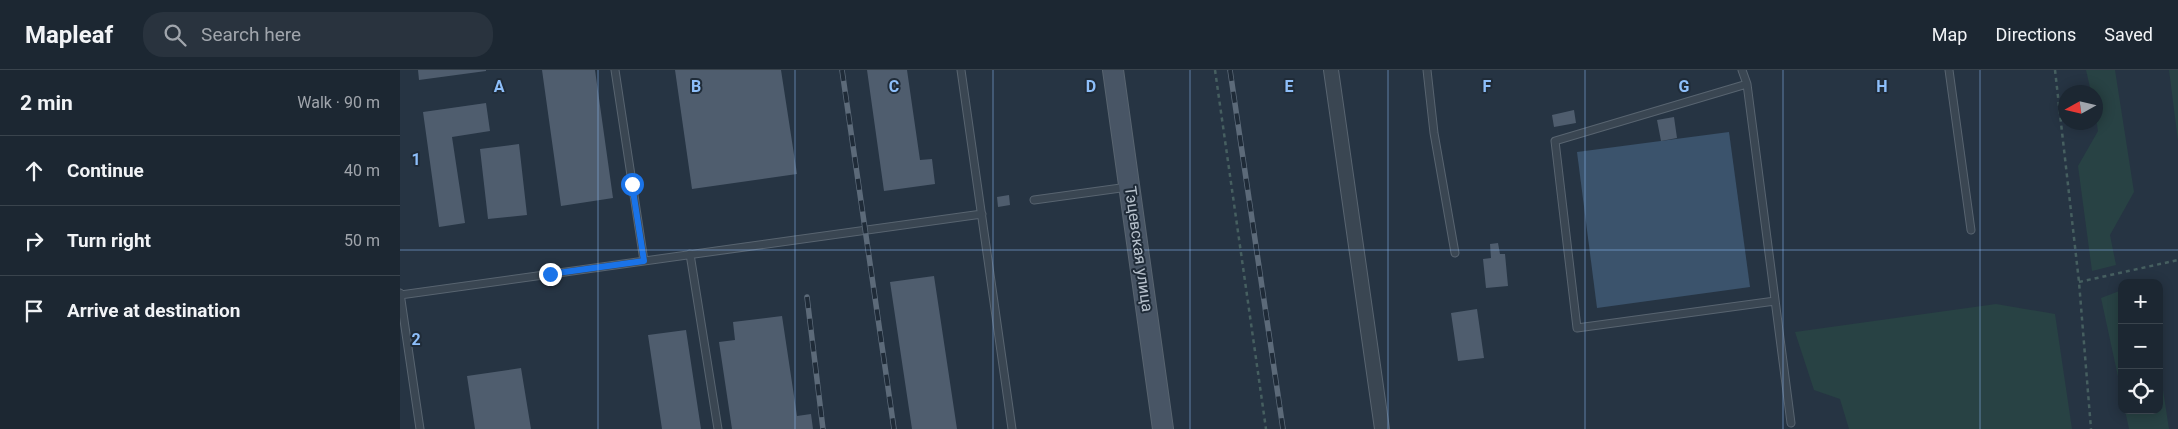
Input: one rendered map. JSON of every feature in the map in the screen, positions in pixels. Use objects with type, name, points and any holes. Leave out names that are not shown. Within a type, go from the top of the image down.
[{"type":"street","name":"Тэцевская улица","points":[[1113,70],[1163,429]]},
{"type":"street","points":[[1331,70],[1382,429]]},
{"type":"lane","points":[[615,70],[644,261]]},
{"type":"lane","points":[[961,70],[1012,429]]},
{"type":"lane","points":[[1427,70],[1434,133],[1455,253]]},
{"type":"lane","points":[[1742,70],[1747,84],[1791,423]]},
{"type":"lane","points":[[1949,70],[1971,230]]},
{"type":"lane","points":[[1747,84],[1555,141],[1577,328],[1775,301]]},
{"type":"lane","points":[[1034,200],[1130,187]]},
{"type":"lane","points":[[420,429],[400,294],[982,214]]},
{"type":"lane","points":[[690,254],[718,429]]},
{"type":"path","points":[[1215,70],[1266,429]]},
{"type":"path","points":[[2055,70],[2079,282],[2091,429]]},
{"type":"path","points":[[2079,282],[2178,260]]},
{"type":"green space","points":[[2086,70],[2115,70],[2134,192],[2110,235],[2116,265],[2092,271],[2078,166],[2098,130],[2103,130],[2103,85],[2089,85]]},
{"type":"green space","points":[[2169,70],[2178,70],[2178,141]]},
{"type":"green space","points":[[2118,292],[2118,377],[2101,298]]},
{"type":"green space","points":[[1996,304],[2055,314],[2072,429],[1849,429],[1840,399],[1814,390],[1795,332]]},
{"type":"green space","points":[[2163,390],[2169,429],[2129,429],[2126,414],[2163,414]]},
{"type":"water","points":[[1729,132],[1750,287],[1597,308],[1577,152]]},
{"type":"building","points":[[418,70],[486,70],[486,71],[419,80]]},
{"type":"building","points":[[542,70],[595,70],[613,198],[561,206]]},
{"type":"building","points":[[675,70],[781,70],[797,174],[692,189]]},
{"type":"building","points":[[867,70],[907,70],[920,160],[932,159],[935,184],[884,191]]},
{"type":"building","points":[[486,103],[490,131],[452,137],[465,223],[439,227],[423,112]]},
{"type":"building","points":[[1574,110],[1576,123],[1554,127],[1552,115]]},
{"type":"building","points":[[1674,117],[1677,138],[1661,141],[1657,120]]},
{"type":"building","points":[[519,144],[527,215],[488,219],[480,149]]},
{"type":"building","points":[[1009,195],[1010,205],[998,207],[997,197]]},
{"type":"building","points":[[1498,243],[1500,254],[1505,254],[1508,286],[1486,288],[1483,259],[1491,258],[1490,244]]},
{"type":"building","points":[[934,276],[957,429],[912,429],[890,282]]},
{"type":"building","points":[[1477,309],[1484,358],[1458,361],[1451,313]]},
{"type":"building","points":[[782,316],[797,416],[811,414],[813,429],[732,429],[719,342],[735,340],[733,322]]},
{"type":"building","points":[[686,330],[701,429],[662,429],[648,335]]},
{"type":"building","points":[[521,368],[531,429],[475,429],[467,376]]},
{"type":"railway","points":[[842,70],[894,429]]},
{"type":"railway","points":[[1230,70],[1283,429]]},
{"type":"railway","points":[[807,297],[823,429]]},
{"type":"route","points":[[550,274],[644,261],[632,184]]}]
